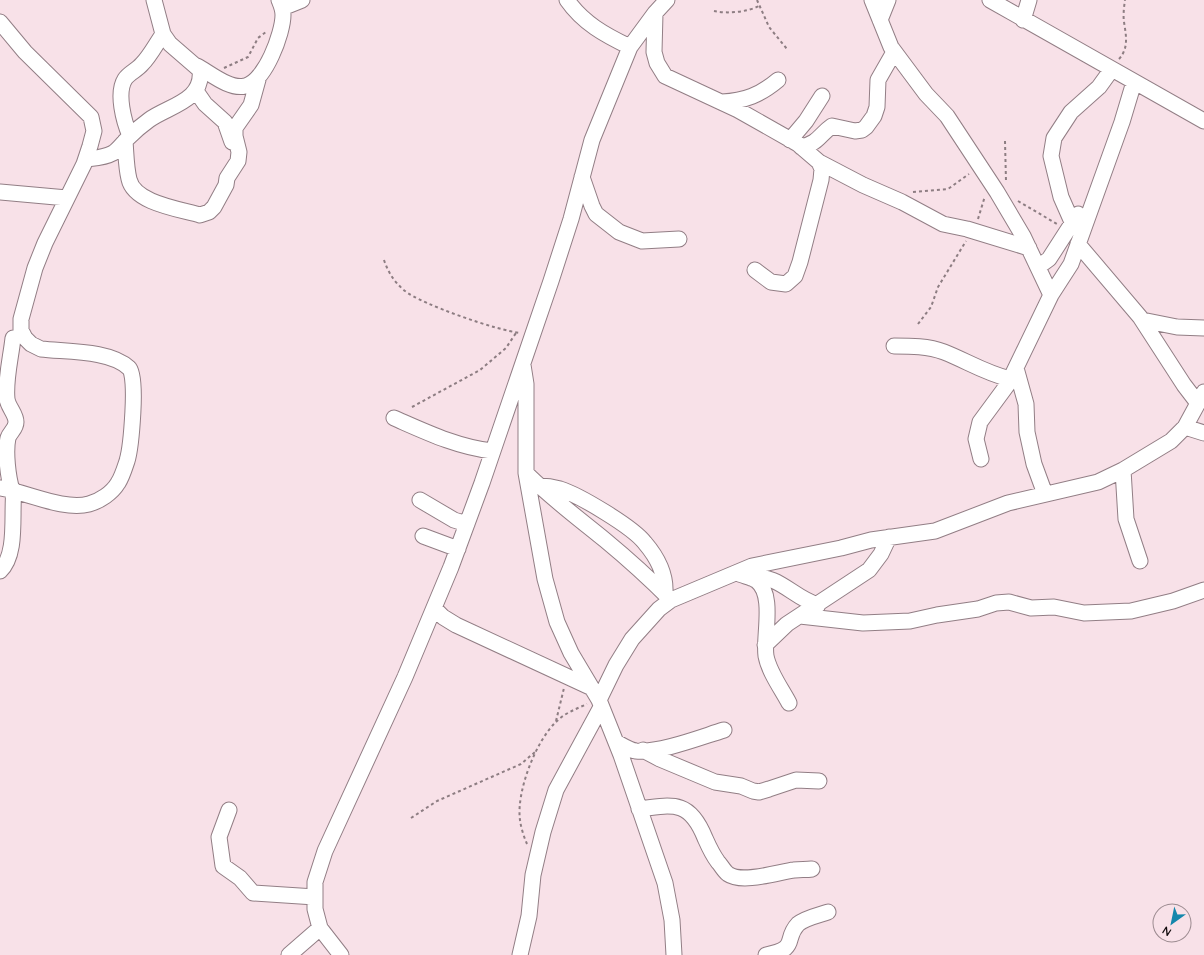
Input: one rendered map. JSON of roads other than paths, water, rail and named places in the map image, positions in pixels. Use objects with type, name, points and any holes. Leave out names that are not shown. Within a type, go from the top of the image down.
[{"type":"street","points":[[154,0],[163,34],[170,44],[197,66],[236,86],[245,86],[257,80],[260,76]]},
{"type":"street","points":[[163,34],[142,64],[129,74],[123,84],[122,91],[127,139],[129,180],[135,192],[143,197],[164,205],[200,215],[210,212],[220,198],[226,185],[227,178],[238,161],[239,151],[235,136],[235,128],[251,105],[260,76],[272,53],[281,27],[281,4],[302,0]]},
{"type":"street","points":[[567,0],[583,19],[599,32],[630,47]]},
{"type":"street","points":[[341,955],[320,928],[315,909],[315,882],[325,851],[367,761],[434,608],[458,549],[571,219],[592,140],[630,47],[655,13],[667,0]]},
{"type":"street","points":[[872,0],[894,52],[926,94],[947,116],[980,166],[998,185],[1051,295]]},
{"type":"street","points":[[880,20],[888,0]]},
{"type":"street","points":[[990,0],[1204,121]]},
{"type":"street","points":[[1023,20],[1029,0]]},
{"type":"street","points":[[655,13],[654,52],[657,63],[665,76],[721,102],[796,143],[819,162],[943,224],[1029,248]]},
{"type":"street","points":[[0,22],[24,52],[91,117],[94,131],[86,159],[34,268],[21,319],[21,330],[13,338],[7,393],[8,403],[16,419],[15,427],[9,436],[8,443],[9,490],[14,536],[7,561],[0,571]]},
{"type":"street","points":[[796,143],[811,145],[818,141],[832,126],[855,131],[862,130],[866,127],[874,116],[877,107],[878,80],[894,52]]},
{"type":"street","points":[[86,159],[102,158],[114,153],[127,139],[151,119],[172,109],[196,91],[202,79],[200,70],[197,66]]},
{"type":"street","points":[[1069,226],[1051,156],[1054,138],[1071,112],[1099,87],[1110,68]]},
{"type":"street","points":[[721,102],[749,99],[761,94],[778,80]]},
{"type":"street","points":[[981,459],[976,439],[980,422],[984,414],[999,398],[1013,373],[1051,295],[1071,264],[1093,199],[1122,122],[1134,82]]},
{"type":"street","points":[[196,91],[205,104],[225,122],[232,142],[239,151]]},
{"type":"street","points":[[796,143],[806,121],[822,96]]},
{"type":"street","points":[[755,270],[771,282],[779,284],[786,284],[796,276],[821,180],[822,169],[819,162]]},
{"type":"street","points":[[582,177],[596,214],[619,232],[642,242],[679,239]]},
{"type":"street","points":[[0,192],[67,198]]},
{"type":"street","points":[[1038,267],[1049,258],[1069,226],[1093,199]]},
{"type":"street","points":[[744,576],[752,566],[770,561],[889,537],[935,531],[1008,503],[1098,482],[1124,470],[1171,441],[1185,427],[1201,397],[1184,385],[1142,320],[1078,244]]},
{"type":"street","points":[[1071,264],[1101,272]]},
{"type":"street","points":[[1142,320],[1177,327],[1204,328]]},
{"type":"street","points":[[9,490],[71,506],[87,505],[99,501],[118,483],[127,460],[134,394],[134,377],[130,368],[113,358],[41,349],[13,338]]},
{"type":"street","points":[[894,346],[926,348],[942,352],[983,371],[1013,373]]},
{"type":"street","points":[[523,361],[526,384],[526,473],[538,548],[557,622],[571,653],[597,699],[616,742],[665,883],[672,920],[674,955]]},
{"type":"street","points":[[1013,373],[1026,404],[1027,432],[1034,464],[1045,494]]},
{"type":"street","points":[[394,418],[433,436],[472,449],[492,451]]},
{"type":"street","points":[[1185,427],[1204,433]]},
{"type":"street","points":[[1124,470],[1126,520],[1140,561]]},
{"type":"street","points":[[526,473],[566,510],[606,541],[668,596]]},
{"type":"street","points":[[539,486],[550,486],[566,491],[600,510],[645,542],[659,563],[666,581],[668,596]]},
{"type":"street","points":[[420,500],[454,520],[467,524]]},
{"type":"street","points":[[423,536],[458,549]]},
{"type":"street","points":[[766,645],[787,624],[869,570],[881,554],[889,537]]},
{"type":"street","points":[[520,955],[530,916],[536,865],[543,832],[556,790],[597,699],[616,665],[632,639],[659,609],[668,596],[744,576],[760,576],[769,578],[806,602],[818,605]]},
{"type":"street","points":[[744,576],[759,582],[764,593],[768,618],[766,645],[768,662],[789,703]]},
{"type":"street","points":[[800,616],[863,623],[910,621],[978,609],[996,603],[1009,602],[1031,608],[1054,607],[1084,613],[1131,611],[1204,590]]},
{"type":"street","points":[[434,608],[456,626],[567,676],[597,699]]},
{"type":"street","points":[[616,742],[630,749],[643,750],[676,744],[724,730]]},
{"type":"street","points":[[643,750],[660,759],[715,782],[741,786],[753,791],[764,791],[796,780],[819,781]]},
{"type":"street","points":[[639,809],[667,806],[688,810],[696,820],[710,851],[728,874],[733,876],[754,876],[781,873],[796,869],[812,869]]},
{"type":"street","points":[[229,810],[219,837],[224,866],[240,878],[253,893],[315,897]]},
{"type":"street","points":[[766,955],[787,948],[791,942],[792,933],[800,922],[828,912]]},
{"type":"street","points":[[290,955],[320,928]]}]
